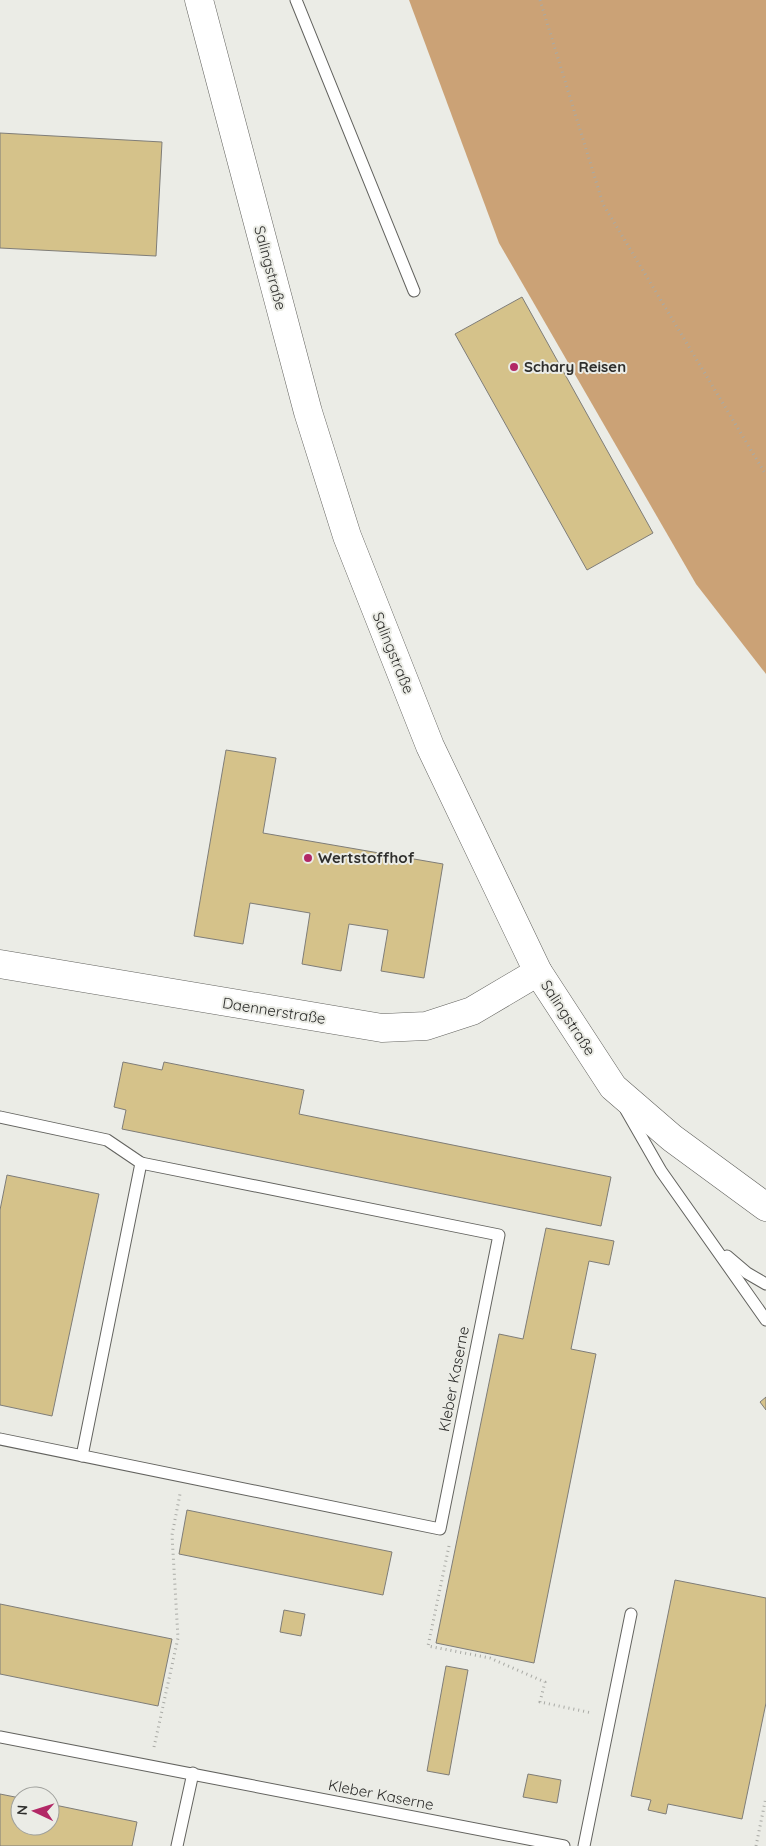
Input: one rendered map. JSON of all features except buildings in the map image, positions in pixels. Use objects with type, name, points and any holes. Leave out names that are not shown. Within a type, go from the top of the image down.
[{"type":"street","name":"Salingstraße","points":[[199,0],[308,412],[347,536],[430,746],[538,972],[613,1087],[672,1138],[766,1207]]},
{"type":"street","name":"Daennerstraße","points":[[0,964],[382,1028],[426,1026],[472,1011],[538,972]]},
{"type":"lane","points":[[296,0],[414,292]]},
{"type":"lane","points":[[613,1087],[661,1171],[715,1245],[766,1320]]},
{"type":"lane","name":"Kleber Kaserne","points":[[0,1118],[107,1140],[141,1163],[499,1235],[440,1529]]},
{"type":"lane","points":[[82,1456],[141,1163]]},
{"type":"lane","points":[[715,1245],[747,1273],[766,1284]]},
{"type":"lane","points":[[0,1439],[440,1529]]},
{"type":"lane","points":[[584,1846],[631,1614]]},
{"type":"lane","name":"Kleber Kaserne","points":[[0,1737],[564,1846]]},
{"type":"lane","points":[[177,1846],[193,1774]]},
{"type":"path","points":[[540,0],[604,204],[766,475]]},
{"type":"path","points":[[151,1765],[178,1638],[172,1535],[184,1477]]},
{"type":"path","points":[[440,1529],[451,1538],[428,1646],[490,1658],[545,1682],[540,1702],[610,1716]]},
{"type":"path","points":[[756,1846],[766,1797]]},
{"type":"shaded area","points":[[409,0],[766,0],[766,674],[696,584],[499,243]]},
{"type":"place","name":"Schary Reisen","points":[[514,367]]},
{"type":"place","name":"Wertstoffhof","points":[[308,858]]}]
